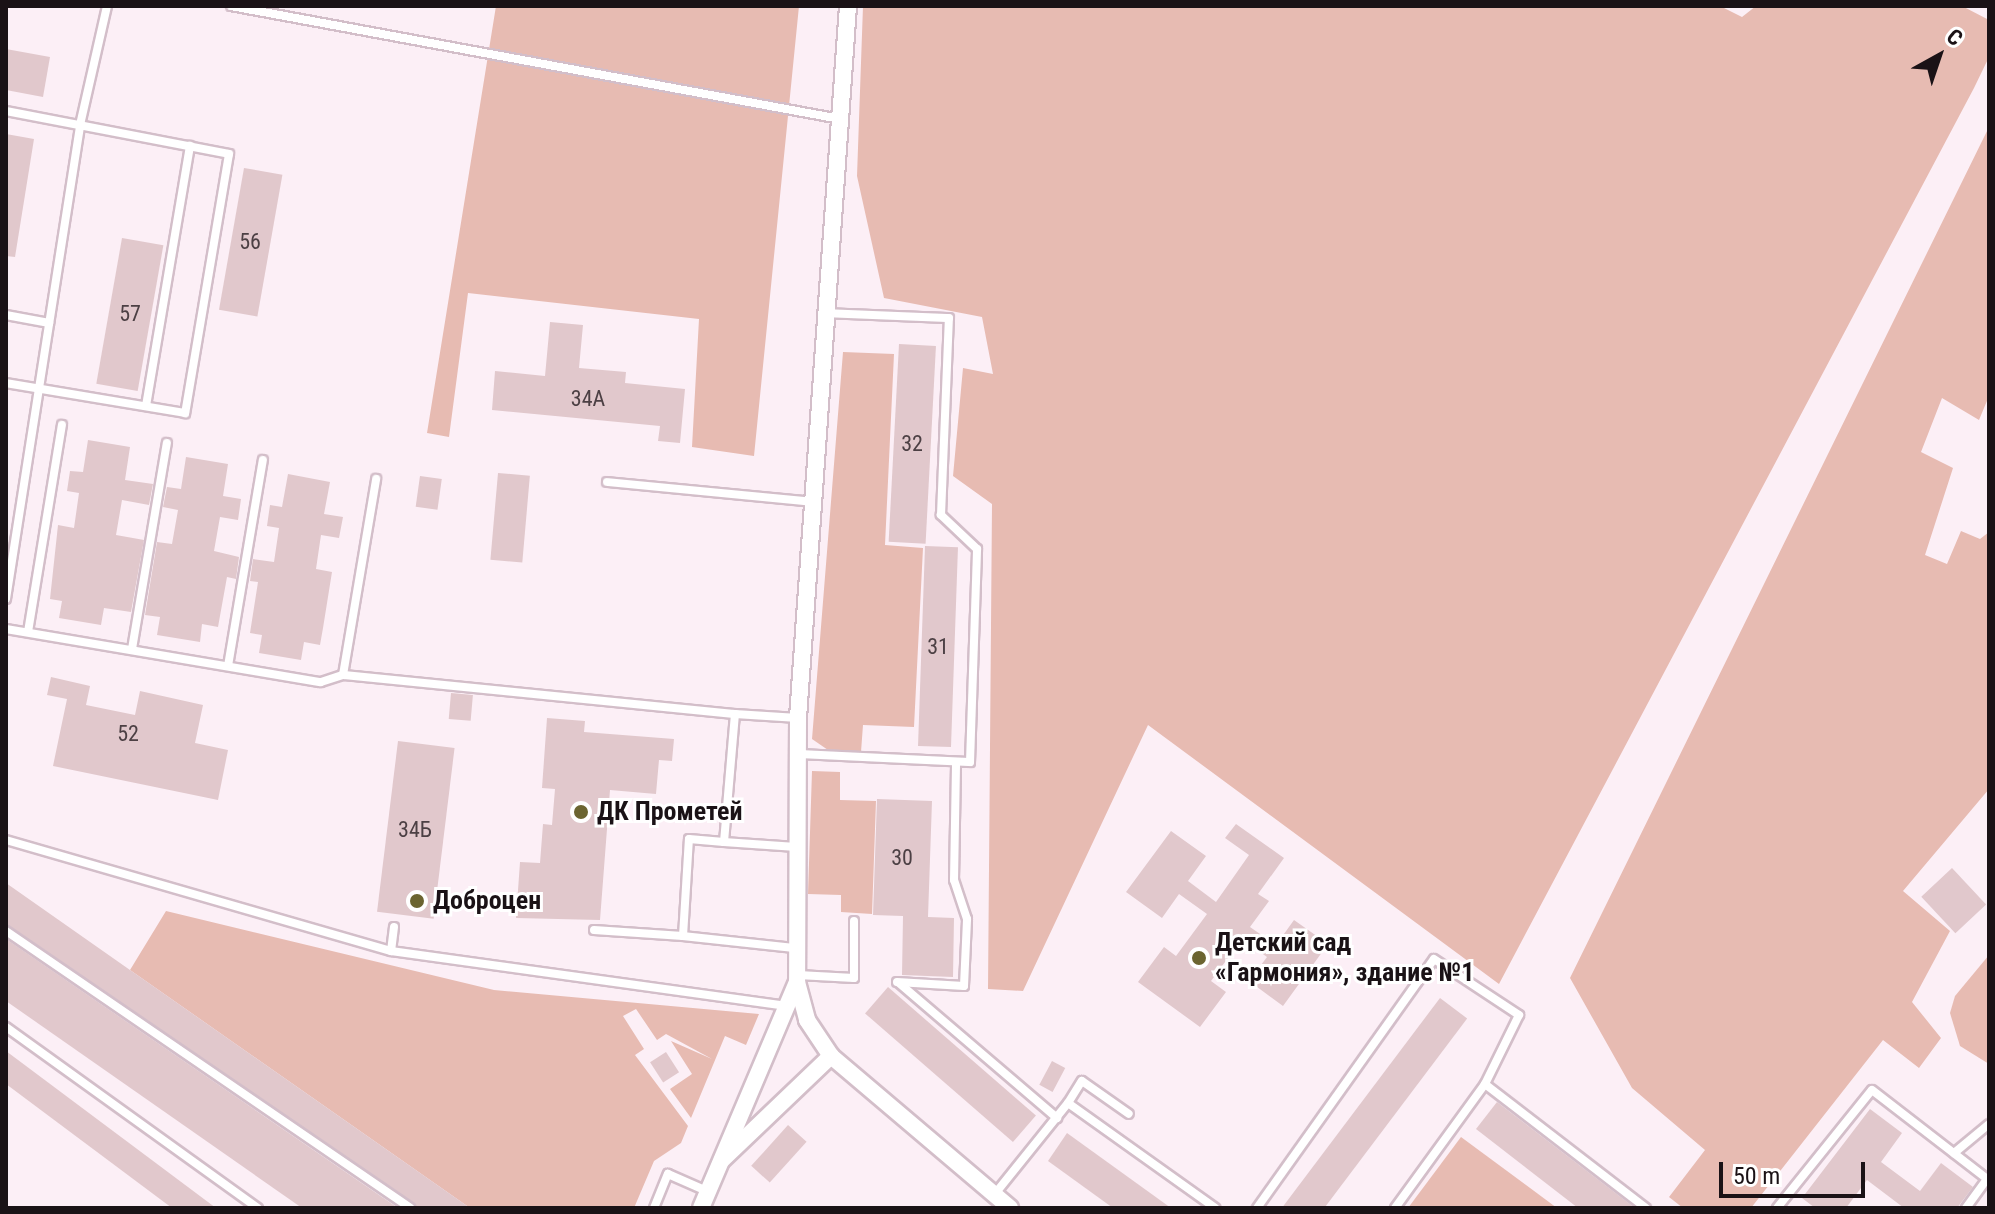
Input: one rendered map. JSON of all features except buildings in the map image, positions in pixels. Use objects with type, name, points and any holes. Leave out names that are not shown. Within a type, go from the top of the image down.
[{"type":"street","points":[[848,6],[798,718],[794,948],[797,979],[807,1020],[831,1056],[1010,1208]]},
{"type":"street","points":[[701,1208],[797,979]]},
{"type":"street","points":[[717,1166],[831,1056]]},
{"type":"lane","points":[[6,599],[80,125],[107,6]]},
{"type":"lane","points":[[231,6],[840,119]]},
{"type":"lane","points":[[6,111],[229,154],[185,413],[6,383]]},
{"type":"lane","points":[[146,406],[190,146]]},
{"type":"lane","points":[[797,754],[970,762],[977,549],[941,515],[949,318],[827,313]]},
{"type":"lane","points":[[6,315],[49,323]]},
{"type":"lane","points":[[28,632],[62,425]]},
{"type":"lane","points":[[132,649],[167,443]]},
{"type":"lane","points":[[228,666],[263,460]]},
{"type":"lane","points":[[343,675],[376,479]]},
{"type":"lane","points":[[607,482],[813,503]]},
{"type":"lane","points":[[6,629],[321,682],[343,675],[798,718]]},
{"type":"lane","points":[[724,842],[735,714]]},
{"type":"lane","points":[[956,762],[954,880],[967,919],[964,986],[897,982],[1057,1118]]},
{"type":"lane","points":[[683,936],[689,839],[796,847]]},
{"type":"lane","points":[[6,840],[391,951],[785,1006]]},
{"type":"lane","points":[[797,979],[854,978],[854,921]]},
{"type":"lane","points":[[391,951],[394,927]]},
{"type":"lane","points":[[594,930],[794,948]]},
{"type":"lane","points":[[6,931],[410,1208]]},
{"type":"lane","points":[[1257,1208],[1434,959],[1519,1015],[1485,1084],[1395,1208]]},
{"type":"lane","points":[[6,1027],[258,1208]]},
{"type":"lane","points":[[993,1195],[1057,1118],[1082,1081],[1129,1114]]},
{"type":"lane","points":[[1485,1084],[1646,1208]]},
{"type":"lane","points":[[1777,1208],[1872,1090],[1987,1179],[1966,1208]]},
{"type":"lane","points":[[1068,1103],[1215,1208]]},
{"type":"lane","points":[[1954,1153],[1989,1124]]},
{"type":"lane","points":[[654,1208],[668,1174],[707,1191]]},
{"type":"shaded area","points":[[496,6],[799,6],[754,456],[692,447],[699,319],[468,293],[449,437],[427,433]]},
{"type":"shaded area","points":[[863,6],[1720,6],[1742,17],[1756,6],[1962,6],[1989,20],[1989,57],[1974,88],[1499,984],[1148,725],[1023,991],[988,989],[992,504],[953,476],[963,368],[993,374],[982,317],[884,298],[857,176]]},
{"type":"shaded area","points":[[1989,127],[1989,396],[1979,420],[1942,398],[1921,452],[1953,468],[1925,555],[1947,564],[1961,531],[1980,539],[1989,532],[1989,789],[1903,891],[1950,931],[1912,1002],[1941,1038],[1919,1068],[1883,1040],[1751,1208],[1683,1208],[1669,1197],[1705,1150],[1632,1088],[1570,978]]},
{"type":"shaded area","points":[[843,352],[894,354],[885,545],[923,548],[914,727],[863,725],[861,752],[828,750],[812,739]]},
{"type":"shaded area","points":[[812,771],[840,772],[840,800],[876,801],[872,914],[841,912],[841,895],[808,894]]},
{"type":"shaded area","points":[[166,911],[494,990],[759,1014],[746,1045],[725,1036],[691,1118],[670,1089],[692,1074],[671,1041],[712,1059],[666,1034],[657,1040],[636,1009],[623,1016],[644,1049],[635,1055],[688,1126],[681,1143],[654,1161],[634,1208],[470,1208],[130,970]]},
{"type":"shaded area","points":[[1989,955],[1989,1064],[1960,1046],[1950,1013],[1955,996]]},
{"type":"shaded area","points":[[1461,1137],[1557,1208],[1408,1208]]},
{"type":"place","name":"ДК Прометей","points":[[581,812]]},
{"type":"place","name":"Доброцен","points":[[417,901]]},
{"type":"place","name":"Детский сад «Гармония», здание №1","points":[[1199,958]]}]
